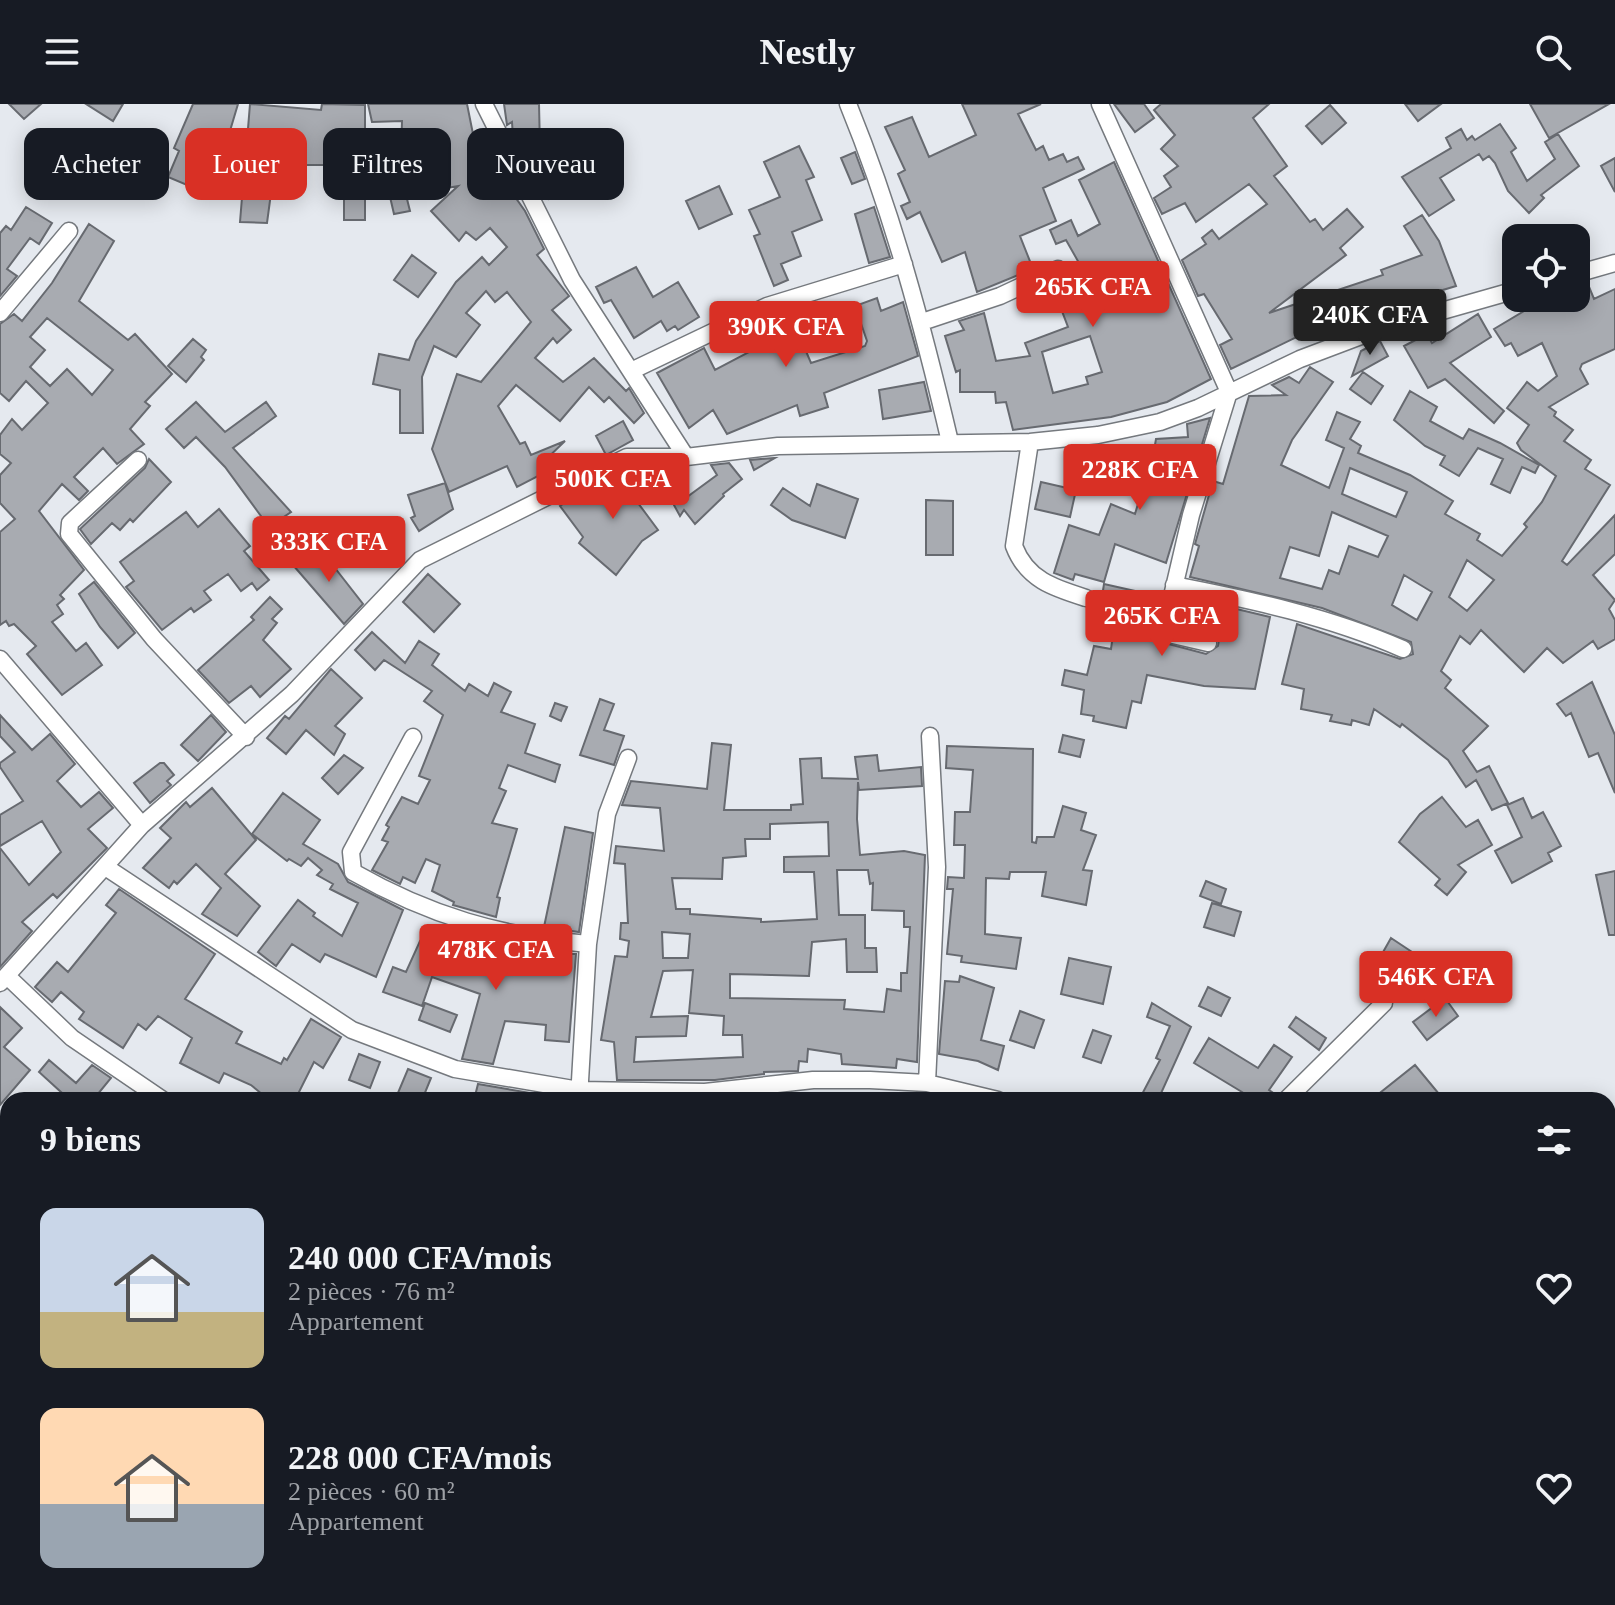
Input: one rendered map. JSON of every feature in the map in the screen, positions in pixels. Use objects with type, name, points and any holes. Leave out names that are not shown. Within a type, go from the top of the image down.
[{"type":"street","points":[[484,104],[572,280],[686,457]]},
{"type":"street","points":[[848,104],[879,180],[922,322],[950,442]]},
{"type":"street","points":[[1100,104],[1229,392],[1165,622],[1168,632],[1208,643]]},
{"type":"street","points":[[0,313],[69,231]]},
{"type":"street","points":[[1590,270],[1615,263]]},
{"type":"street","points":[[631,371],[767,306],[904,264]]},
{"type":"street","points":[[922,322],[1000,296],[1058,269]]},
{"type":"street","points":[[151,1092],[72,1038],[4,980],[107,868],[142,825],[246,737],[392,592],[420,560],[627,457],[686,457],[778,446],[1030,442],[1098,435],[1160,422],[1198,408],[1300,359],[1382,328],[1502,294]]},
{"type":"street","points":[[1030,442],[1014,546],[1019,559],[1034,577],[1053,588],[1086,598]]},
{"type":"street","points":[[138,460],[70,523],[69,534],[154,639],[246,737]]},
{"type":"street","points":[[1174,585],[1256,601],[1367,633],[1403,649]]},
{"type":"street","points":[[0,659],[142,825]]},
{"type":"street","points":[[927,1083],[937,867],[930,736]]},
{"type":"street","points":[[413,737],[351,852],[353,872],[451,919],[532,939],[588,944]]},
{"type":"street","points":[[579,1092],[588,944],[607,814],[628,758]]},
{"type":"street","points":[[107,868],[352,1030],[455,1069],[565,1092]]},
{"type":"street","points":[[1294,1092],[1384,1003]]},
{"type":"street","points":[[705,1092],[813,1080],[927,1083],[965,1092]]},
{"type":"building","points":[[9,104],[41,104],[24,119]]},
{"type":"building","points":[[86,104],[123,104],[113,121]]},
{"type":"building","points":[[193,104],[238,104],[231,128],[185,128],[185,184],[169,177],[179,151],[174,148]]},
{"type":"building","points":[[250,104],[321,110],[322,104],[365,105],[365,128],[323,128],[323,165],[307,165],[307,128],[248,128]]},
{"type":"building","points":[[368,104],[467,104],[472,128],[467,128],[467,200],[517,200],[544,249],[537,255],[569,296],[552,310],[571,330],[557,343],[553,338],[535,358],[563,382],[594,358],[626,391],[629,388],[644,413],[634,423],[609,397],[604,402],[589,387],[560,421],[516,385],[498,406],[520,444],[525,442],[531,455],[565,441],[539,466],[544,473],[517,487],[507,466],[449,492],[432,449],[457,374],[481,382],[531,322],[507,292],[495,302],[486,291],[466,313],[480,325],[456,357],[434,346],[422,377],[423,433],[400,433],[400,390],[373,384],[379,354],[409,360],[416,341],[456,282],[482,257],[489,265],[507,247],[490,228],[476,240],[466,232],[459,241],[431,211],[443,200],[451,200],[451,192],[458,186],[451,187],[451,128],[402,128],[402,121],[372,122]]},
{"type":"building","points":[[504,104],[539,104],[540,128],[512,128],[512,122],[507,125]]},
{"type":"building","points":[[962,104],[1041,104],[1018,114],[1036,150],[1043,146],[1049,160],[1063,154],[1067,162],[1078,157],[1084,169],[1043,188],[1056,221],[1020,236],[1033,269],[977,292],[965,252],[942,262],[920,212],[907,219],[901,206],[910,202],[898,174],[905,170],[885,127],[912,117],[929,157],[976,135]]},
{"type":"building","points":[[1114,104],[1144,104],[1154,118],[1135,132]]},
{"type":"building","points":[[1161,104],[1269,104],[1253,118],[1287,166],[1274,176],[1310,222],[1315,219],[1323,230],[1347,209],[1363,227],[1340,248],[1346,255],[1269,313],[1383,275],[1381,270],[1422,255],[1404,226],[1422,215],[1439,241],[1456,286],[1393,305],[1392,301],[1349,315],[1348,312],[1231,369],[1220,345],[1232,339],[1204,294],[1198,296],[1182,260],[1206,244],[1202,238],[1212,230],[1219,239],[1267,204],[1249,184],[1196,222],[1185,203],[1162,214],[1154,198],[1171,187],[1164,176],[1178,166],[1161,149],[1175,135],[1154,110]]},
{"type":"building","points":[[1405,104],[1441,104],[1418,121]]},
{"type":"building","points":[[1530,104],[1609,104],[1549,138]]},
{"type":"building","points":[[1330,105],[1346,123],[1322,144],[1306,126]]},
{"type":"building","points":[[1500,124],[1516,148],[1511,152],[1527,181],[1555,159],[1545,142],[1558,134],[1579,166],[1541,195],[1544,198],[1529,213],[1508,191],[1495,163],[1489,156],[1483,160],[1479,154],[1440,178],[1454,200],[1429,216],[1402,177],[1451,148],[1446,138],[1461,129],[1467,140],[1472,136],[1475,140]]},
{"type":"building","points":[[799,146],[814,177],[806,180],[822,220],[792,232],[801,256],[781,264],[788,280],[774,286],[754,236],[760,234],[749,210],[780,197],[764,162]]},
{"type":"building","points":[[855,152],[865,179],[852,184],[841,158]]},
{"type":"building","points":[[1615,158],[1615,192],[1601,166]]},
{"type":"building","points":[[1114,162],[1211,379],[1167,402],[1111,417],[1013,430],[1006,402],[996,403],[995,392],[960,392],[960,370],[956,372],[945,336],[964,330],[959,321],[984,313],[996,361],[1030,356],[1025,343],[1068,327],[1052,285],[1083,270],[1066,240],[1056,244],[1050,230],[1071,220],[1078,236],[1100,224],[1079,180]],"holes":[[[1090,336],[1102,372],[1086,377],[1088,384],[1053,393],[1042,352]]]},
{"type":"building","points":[[719,186],[732,214],[699,229],[686,201]]},
{"type":"building","points":[[242,200],[270,200],[267,223],[240,222]]},
{"type":"building","points":[[344,200],[365,200],[365,220],[344,220]]},
{"type":"building","points":[[391,200],[407,200],[410,211],[394,214]]},
{"type":"building","points":[[26,207],[52,223],[39,244],[30,238],[7,269],[17,276],[0,296],[0,233],[6,226],[11,230]]},
{"type":"building","points":[[874,207],[890,257],[869,263],[855,214]]},
{"type":"building","points":[[89,224],[114,241],[79,301],[128,340],[135,334],[172,374],[145,402],[150,406],[130,429],[144,444],[117,464],[103,448],[74,477],[88,491],[79,500],[62,484],[39,511],[84,570],[60,595],[64,599],[57,605],[63,614],[52,622],[76,651],[86,643],[102,665],[62,695],[27,654],[36,646],[14,624],[9,626],[6,621],[0,625],[0,532],[15,519],[0,503],[0,475],[11,463],[0,454],[0,435],[12,419],[22,430],[48,403],[26,381],[9,401],[0,393],[0,324],[14,314],[22,321],[52,283]],"holes":[[[47,318],[113,370],[92,395],[67,369],[50,386],[30,367],[45,350],[30,337]]]},
{"type":"building","points":[[412,255],[436,273],[418,297],[394,280]]},
{"type":"building","points":[[636,267],[653,297],[678,282],[699,317],[678,330],[675,326],[667,331],[661,321],[634,338],[611,300],[604,303],[596,287]]},
{"type":"building","points":[[1590,289],[1594,299],[1615,289],[1615,349],[1582,364],[1580,369],[1588,384],[1549,407],[1556,412],[1554,416],[1573,430],[1564,441],[1591,460],[1585,469],[1610,485],[1562,561],[1567,565],[1615,515],[1615,554],[1593,575],[1615,600],[1609,609],[1615,620],[1615,639],[1598,649],[1593,641],[1563,663],[1547,648],[1524,672],[1481,630],[1470,644],[1460,636],[1441,671],[1451,680],[1445,688],[1488,726],[1463,751],[1477,772],[1489,766],[1508,803],[1492,810],[1476,780],[1466,787],[1448,760],[1402,724],[1400,727],[1374,709],[1369,725],[1352,720],[1351,725],[1330,721],[1332,715],[1301,709],[1304,689],[1282,684],[1297,624],[1400,659],[1413,654],[1411,642],[1322,608],[1190,577],[1199,546],[1195,544],[1213,481],[1223,484],[1249,396],[1286,395],[1272,385],[1289,377],[1299,383],[1310,367],[1333,382],[1292,440],[1281,465],[1329,488],[1344,448],[1326,440],[1337,412],[1360,422],[1350,439],[1361,446],[1358,453],[1410,475],[1453,501],[1445,514],[1480,534],[1477,540],[1502,556],[1527,527],[1524,524],[1542,502],[1556,476],[1521,450],[1517,443],[1529,425],[1507,408],[1527,382],[1538,391],[1557,376],[1542,343],[1518,356],[1511,343],[1505,346],[1494,329],[1523,312],[1590,312]],"holes":[[[1350,468],[1407,492],[1396,517],[1342,494]],[[1332,512],[1388,536],[1378,557],[1349,546],[1339,574],[1329,570],[1322,589],[1280,578],[1290,547],[1319,556]],[[1467,560],[1494,580],[1467,611],[1449,597]],[[1404,575],[1432,592],[1417,620],[1392,605]]]},
{"type":"building","points":[[877,298],[881,311],[903,302],[918,356],[824,393],[828,407],[800,416],[797,405],[727,434],[713,410],[689,428],[657,373],[704,348],[715,370],[770,341],[760,324],[792,310],[798,314],[823,304],[828,317],[805,326],[807,331],[799,335],[811,363],[865,346],[867,341],[855,306]]},
{"type":"building","points":[[1478,314],[1491,337],[1450,363],[1504,411],[1494,423],[1445,379],[1428,388],[1404,346],[1427,334],[1432,343]]},
{"type":"building","points":[[193,339],[206,350],[201,357],[204,360],[186,382],[168,366]]},
{"type":"building","points":[[1380,341],[1388,356],[1352,376],[1361,351]]},
{"type":"building","points":[[1363,372],[1383,386],[1371,404],[1350,389]]},
{"type":"building","points":[[924,382],[931,411],[883,419],[879,390]]},
{"type":"building","points":[[1410,391],[1437,407],[1430,421],[1463,439],[1469,429],[1500,443],[1539,465],[1535,473],[1522,467],[1510,493],[1491,484],[1503,459],[1478,448],[1459,476],[1440,465],[1445,456],[1425,446],[1394,420]]},
{"type":"building","points":[[196,402],[225,432],[266,402],[276,416],[233,448],[291,512],[269,527],[225,467],[196,437],[184,448],[166,429]]},
{"type":"building","points":[[1210,418],[1166,563],[1115,544],[1104,582],[1075,574],[1073,580],[1054,573],[1069,525],[1099,535],[1111,504],[1135,514],[1147,473],[1150,474],[1156,439],[1188,437],[1187,424]]},
{"type":"building","points":[[623,421],[633,440],[606,455],[596,436]]},
{"type":"building","points":[[774,458],[754,470],[750,460]]},
{"type":"building","points":[[149,459],[171,482],[133,522],[130,519],[120,530],[112,523],[91,544],[80,529],[145,468]]},
{"type":"building","points":[[729,463],[742,479],[695,524],[684,510],[680,516],[658,476],[671,469],[687,497],[717,475],[711,465]]},
{"type":"building","points":[[650,469],[662,487],[638,503],[658,530],[642,541],[616,575],[579,543],[583,537],[560,506],[577,494],[604,489],[610,498]]},
{"type":"building","points":[[1041,482],[1076,490],[1070,517],[1035,509]]},
{"type":"building","points":[[445,483],[453,509],[419,531],[411,518],[415,516],[408,495]]},
{"type":"building","points":[[817,484],[858,499],[845,538],[792,520],[771,505],[783,488],[810,506]]},
{"type":"building","points":[[926,500],[953,501],[953,555],[926,555]]},
{"type":"building","points":[[219,509],[250,546],[244,551],[269,580],[257,590],[252,583],[241,591],[228,574],[204,591],[211,600],[194,612],[191,608],[162,630],[126,587],[134,581],[120,562],[186,512],[198,527]]},
{"type":"building","points":[[317,545],[363,604],[344,624],[293,565]]},
{"type":"building","points":[[428,574],[460,604],[434,632],[403,602]]},
{"type":"building","points":[[94,582],[135,633],[118,648],[79,594]]},
{"type":"building","points":[[1104,584],[1153,595],[1142,637],[1206,654],[1218,646],[1224,606],[1270,617],[1255,689],[1204,686],[1147,675],[1141,703],[1132,701],[1126,728],[1093,721],[1094,716],[1081,714],[1084,690],[1062,685],[1065,670],[1087,675],[1094,646],[1111,649],[1115,621],[1099,616]]},
{"type":"building","points":[[270,597],[282,609],[272,619],[277,623],[263,640],[291,669],[260,697],[251,686],[229,703],[198,670],[254,620],[251,617]]},
{"type":"building","points":[[372,632],[405,663],[419,641],[439,654],[432,665],[465,691],[469,684],[488,696],[494,683],[511,692],[501,712],[535,724],[525,753],[560,765],[555,782],[508,765],[499,788],[506,791],[492,823],[517,829],[497,897],[500,898],[496,917],[453,905],[454,902],[432,891],[440,865],[426,859],[415,883],[403,877],[400,884],[372,870],[388,842],[382,840],[389,827],[386,825],[402,797],[418,804],[430,780],[419,776],[443,715],[424,701],[432,691],[384,660],[375,670],[355,650]]},
{"type":"building","points":[[331,669],[362,698],[335,726],[345,734],[334,755],[306,730],[286,754],[267,738],[285,716],[289,719]]},
{"type":"building","points":[[1592,682],[1615,735],[1615,793],[1598,753],[1589,757],[1571,713],[1566,716],[1557,704]]},
{"type":"building","points":[[600,699],[614,704],[604,730],[624,736],[614,765],[580,755]]},
{"type":"building","points":[[555,703],[567,707],[561,721],[550,716]]},
{"type":"building","points":[[0,715],[32,750],[50,734],[75,764],[57,781],[81,807],[99,792],[113,808],[88,829],[107,848],[57,898],[53,894],[22,922],[32,931],[0,967],[0,848],[29,885],[61,852],[42,821],[0,846],[0,815],[23,801],[0,767],[0,763],[15,752],[0,736]]},
{"type":"building","points":[[211,715],[226,732],[198,761],[181,745]]},
{"type":"building","points":[[1063,735],[1084,740],[1080,757],[1059,752]]},
{"type":"building","points":[[712,743],[731,745],[724,810],[791,810],[791,805],[803,804],[800,759],[821,758],[822,778],[858,779],[855,757],[877,755],[879,771],[921,767],[922,786],[859,790],[858,782],[857,819],[860,855],[904,851],[925,855],[917,1062],[897,1059],[896,1068],[842,1064],[841,1054],[808,1049],[807,1062],[799,1061],[798,1071],[764,1072],[715,1080],[617,1080],[614,1042],[601,1040],[615,956],[627,957],[629,941],[620,939],[621,923],[628,923],[625,864],[614,863],[616,846],[664,851],[660,808],[622,805],[631,781],[707,789]],"holes":[[[828,822],[829,856],[784,857],[784,872],[814,872],[817,919],[761,922],[761,919],[690,914],[690,909],[676,909],[672,878],[722,879],[723,858],[746,856],[745,839],[770,839],[770,824]],[[837,870],[868,870],[870,884],[873,883],[872,910],[904,911],[904,927],[910,927],[907,973],[901,973],[901,991],[887,989],[884,1012],[844,1009],[845,1000],[730,998],[730,974],[809,976],[812,942],[846,939],[847,972],[877,972],[876,948],[865,948],[865,915],[839,915]],[[662,932],[690,934],[688,958],[663,958]],[[693,970],[689,1013],[724,1016],[723,1035],[742,1035],[743,1057],[634,1062],[636,1037],[686,1036],[688,1016],[651,1017],[663,971]]]},
{"type":"building","points":[[947,746],[1033,749],[1032,842],[1036,843],[1037,837],[1054,837],[1063,806],[1086,813],[1081,830],[1096,835],[1083,870],[1092,871],[1086,905],[1042,896],[1046,872],[1010,872],[1009,879],[986,878],[985,934],[1021,938],[1016,969],[961,962],[962,956],[947,954],[953,889],[947,889],[948,877],[964,878],[965,845],[954,845],[955,812],[970,812],[973,770],[946,768]]},
{"type":"building","points":[[344,755],[363,768],[338,794],[322,778]]},
{"type":"building","points":[[164,763],[174,775],[167,781],[171,785],[150,803],[134,783]]},
{"type":"building","points":[[212,788],[256,840],[225,874],[260,906],[237,936],[202,914],[221,888],[196,864],[169,888],[143,868],[171,838],[160,828],[186,802],[190,807]]},
{"type":"building","points":[[283,793],[320,820],[303,844],[338,864],[348,882],[403,910],[376,977],[325,954],[320,962],[292,944],[276,966],[258,952],[298,900],[315,913],[313,916],[342,936],[358,903],[330,889],[333,884],[317,875],[322,870],[308,858],[301,866],[289,859],[287,861],[252,834]]},
{"type":"building","points":[[1442,797],[1466,827],[1478,820],[1492,845],[1458,865],[1466,872],[1447,895],[1435,885],[1440,879],[1399,842],[1420,814]]},
{"type":"building","points":[[1523,798],[1532,818],[1543,812],[1561,846],[1548,853],[1552,861],[1512,883],[1495,851],[1522,837],[1507,805]]},
{"type":"building","points":[[565,827],[593,833],[579,932],[544,927]]},
{"type":"building","points":[[1615,871],[1615,935],[1609,935],[1596,875]]},
{"type":"building","points":[[1206,881],[1226,889],[1221,904],[1200,896]]},
{"type":"building","points":[[119,889],[215,954],[185,999],[242,1032],[236,1043],[281,1064],[284,1058],[287,1060],[311,1019],[341,1037],[323,1068],[314,1062],[299,1092],[259,1092],[224,1073],[219,1083],[180,1063],[192,1038],[158,1016],[146,1030],[138,1024],[123,1048],[79,1019],[84,1012],[61,992],[52,1002],[35,987],[57,962],[68,972],[116,913],[106,905]]},
{"type":"building","points":[[1212,903],[1241,912],[1234,936],[1204,927]]},
{"type":"building","points":[[1391,938],[1421,958],[1398,990],[1373,970]]},
{"type":"building","points":[[420,941],[455,956],[458,949],[499,966],[500,960],[513,963],[516,948],[549,954],[576,954],[569,1042],[545,1040],[546,1025],[505,1021],[493,1064],[462,1059],[480,994],[432,977],[422,1006],[383,992],[393,967],[406,972]]},
{"type":"building","points":[[1069,958],[1111,967],[1103,1004],[1061,994]]},
{"type":"building","points":[[960,976],[994,988],[981,1040],[1004,1046],[998,1070],[978,1061],[939,1054],[945,981],[959,982]]},
{"type":"building","points":[[1208,987],[1230,998],[1221,1016],[1199,1006]]},
{"type":"building","points":[[1445,998],[1458,1016],[1427,1040],[1413,1022]]},
{"type":"building","points":[[425,1003],[457,1015],[450,1032],[419,1020]]},
{"type":"building","points":[[1152,1003],[1191,1027],[1162,1092],[1143,1092],[1160,1060],[1156,1058],[1170,1026],[1147,1017]]},
{"type":"building","points":[[0,1007],[22,1028],[4,1047],[30,1070],[11,1092],[0,1092]]},
{"type":"building","points":[[1020,1011],[1044,1020],[1034,1048],[1010,1040]]},
{"type":"building","points":[[1296,1017],[1326,1038],[1319,1050],[1289,1027]]},
{"type":"building","points":[[1093,1030],[1111,1036],[1101,1063],[1083,1057]]},
{"type":"building","points":[[1209,1038],[1258,1068],[1274,1045],[1292,1057],[1269,1090],[1272,1092],[1242,1092],[1194,1063]]},
{"type":"building","points":[[359,1054],[380,1062],[370,1088],[349,1080]]},
{"type":"building","points":[[49,1060],[76,1083],[92,1065],[111,1078],[100,1092],[61,1092],[39,1072]]},
{"type":"building","points":[[1415,1065],[1437,1092],[1381,1092]]},
{"type":"building","points":[[408,1069],[431,1078],[425,1092],[398,1092]]},
{"type":"building","points":[[478,1084],[525,1092],[476,1092]]}]
